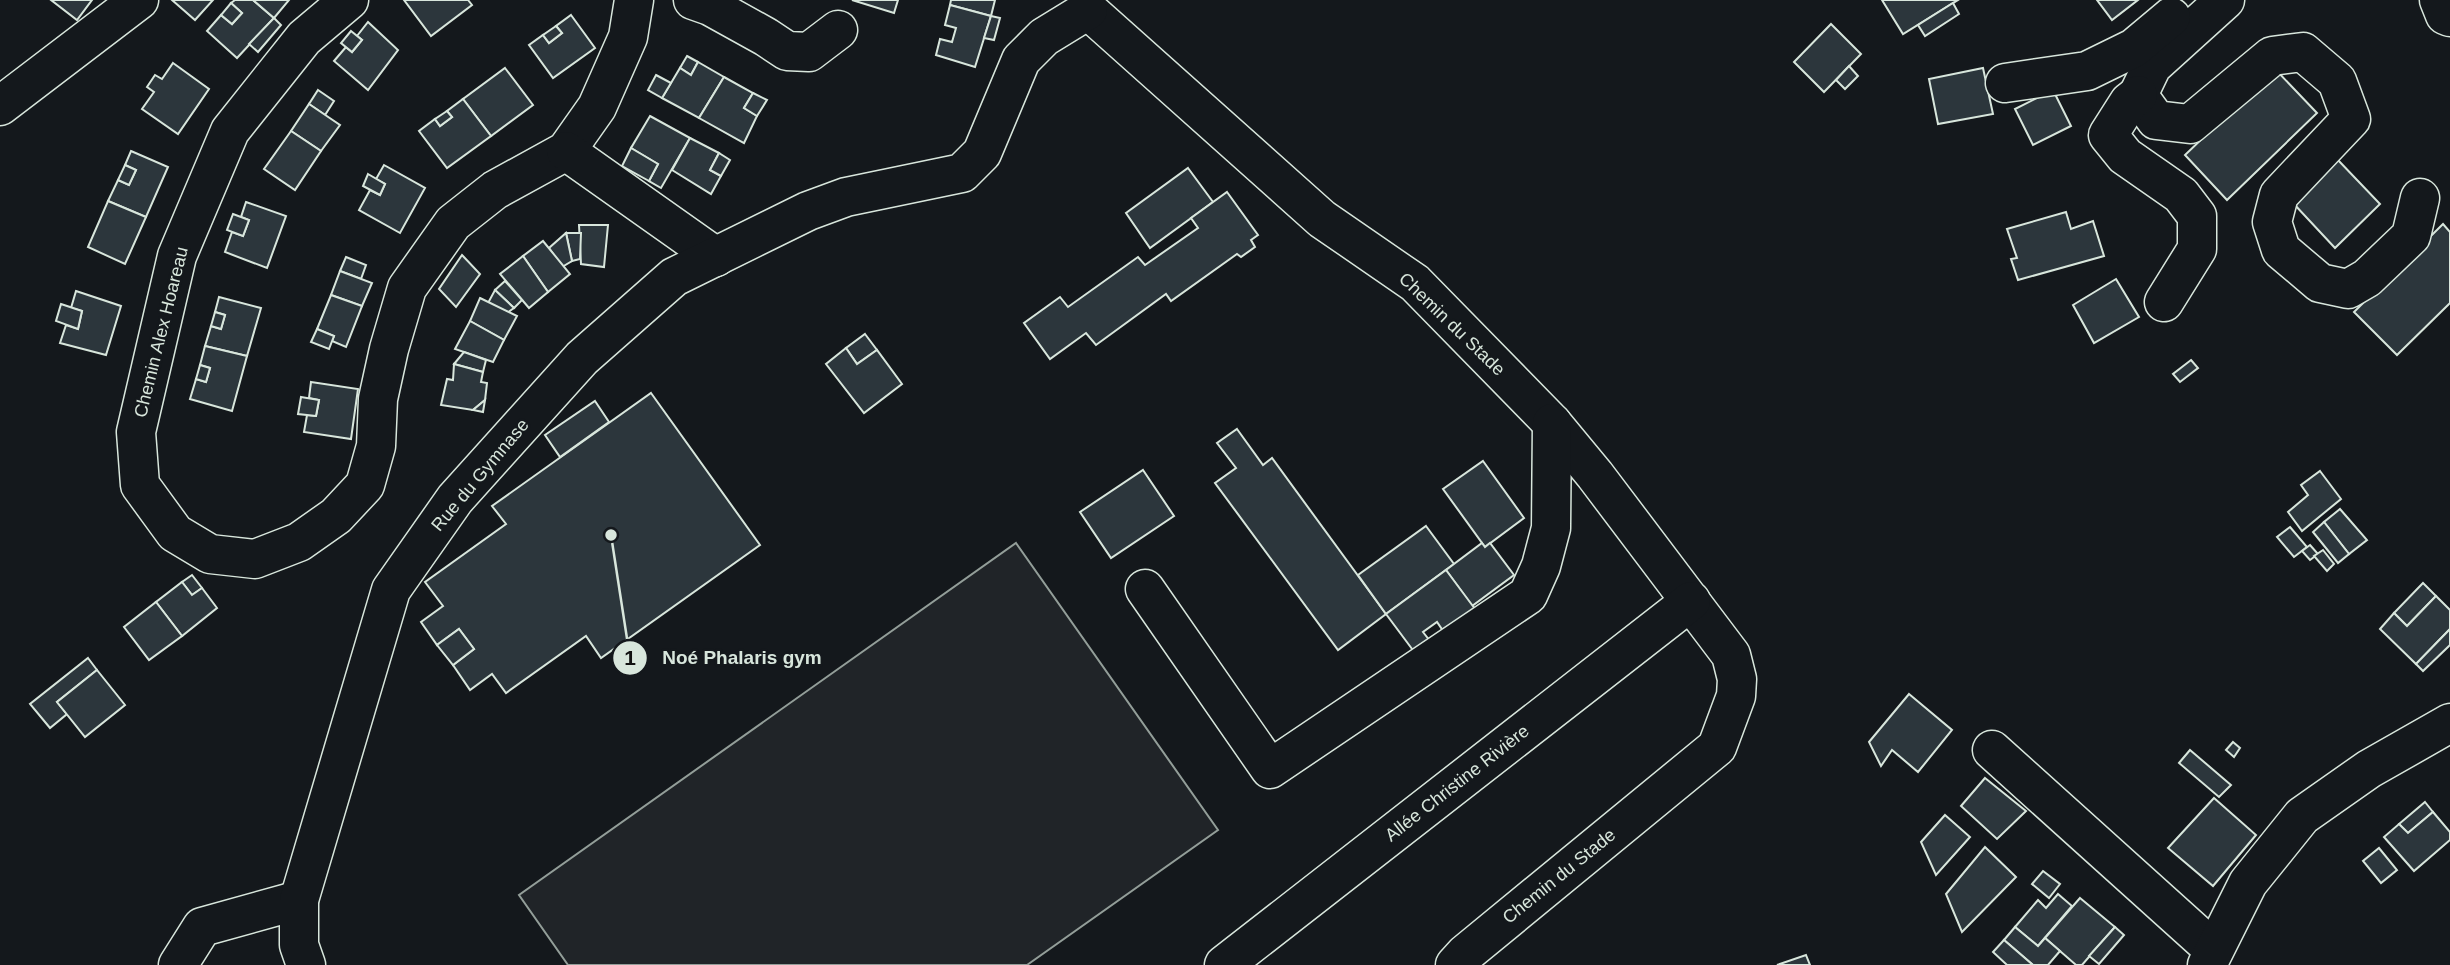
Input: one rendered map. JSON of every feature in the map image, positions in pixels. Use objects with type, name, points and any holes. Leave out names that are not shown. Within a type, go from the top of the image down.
[{"type":"street","points":[[0,106],[139,0]]},
{"type":"street","name":"Chemin Alex Hoareau","points":[[349,0],[304,38],[230,131],[177,256],[136,432],[140,485],[175,533],[210,554],[255,559],[299,542],[336,516],[365,485],[376,446],[380,387],[407,288],[453,223],[495,190],[566,151],[597,107],[628,37],[634,0]]},
{"type":"street","points":[[694,0],[766,37],[787,51],[809,52],[838,30]]},
{"type":"street","points":[[2005,83],[2087,71],[2134,48],[2191,0]]},
{"type":"street","points":[[2164,302],[2197,249],[2197,216],[2181,195],[2125,156],[2108,135],[2129,102],[2138,94],[2152,65],[2225,0]]},
{"type":"street","points":[[2438,0],[2445,15],[2450,17]]},
{"type":"street","name":"Chemin du Stade","points":[[716,257],[808,211],[846,197],[962,173],[982,153],[1021,61],[1044,37],[1090,5],[1322,219],[1415,283],[1552,423],[1595,475],[1731,655],[1737,678],[1736,696],[1717,747],[1455,965]]},
{"type":"street","points":[[2138,94],[2156,120],[2190,124],[2272,56],[2303,52],[2337,81],[2351,119],[2279,195],[2273,222],[2281,250],[2320,283],[2348,289],[2367,278],[2411,236],[2420,198]]},
{"type":"street","points":[[566,151],[716,257]]},
{"type":"street","name":"Rue du Gymnase","points":[[306,965],[299,945],[299,900],[391,590],[455,499],[582,358],[674,277],[716,257]]},
{"type":"street","points":[[1145,589],[1270,769],[1528,595],[1541,566],[1551,528],[1552,423]]},
{"type":"street","name":"Allée Christine Rivière","points":[[1224,965],[1691,601]]},
{"type":"street","points":[[1992,750],[2211,958],[2248,883],[2302,816],[2369,769],[2450,723]]},
{"type":"street","points":[[178,965],[202,927],[299,900]]},
{"type":"shaded area","points":[[1016,543],[1218,830],[1027,965],[568,965],[519,895]]},
{"type":"building","points":[[51,0],[92,0],[77,20]]},
{"type":"building","points":[[172,0],[213,0],[195,20]]},
{"type":"building","points":[[235,0],[253,0],[274,18],[237,58],[207,31],[221,15],[232,24],[242,13],[231,3]]},
{"type":"building","points":[[253,0],[289,0],[274,18]]},
{"type":"building","points":[[404,0],[468,0],[472,5],[431,36]]},
{"type":"building","points":[[852,0],[898,0],[894,13]]},
{"type":"building","points":[[951,0],[995,0],[991,16],[950,5]]},
{"type":"building","points":[[1882,0],[1958,0],[1903,34]]},
{"type":"building","points":[[2097,0],[2138,0],[2112,20]]},
{"type":"building","points":[[231,3],[242,13],[232,24],[221,15]]},
{"type":"building","points":[[1953,3],[1959,14],[1925,36],[1918,25]]},
{"type":"building","points":[[950,5],[991,16],[975,67],[936,55],[940,39],[952,42],[956,28],[945,25]]},
{"type":"building","points":[[571,15],[595,48],[553,78],[529,45],[543,35],[549,43],[562,33],[556,26]]},
{"type":"building","points":[[991,16],[1000,18],[994,40],[984,38]]},
{"type":"building","points":[[274,18],[281,25],[258,52],[249,44]]},
{"type":"building","points":[[368,22],[398,50],[368,90],[334,61],[346,47],[352,52],[362,40],[357,36]]},
{"type":"building","points":[[1831,24],[1861,54],[1824,92],[1794,62]]},
{"type":"building","points":[[556,26],[562,33],[549,43],[543,35]]},
{"type":"building","points":[[351,31],[362,40],[352,52],[341,43]]},
{"type":"building","points":[[687,56],[698,62],[691,75],[680,68]]},
{"type":"building","points":[[698,62],[724,77],[699,118],[662,98],[680,68],[691,75]]},
{"type":"building","points":[[173,63],[209,89],[178,134],[142,109],[154,92],[147,87],[155,75],[162,79]]},
{"type":"building","points":[[1849,66],[1858,76],[1845,89],[1836,80]]},
{"type":"building","points":[[505,68],[533,105],[491,136],[463,99]]},
{"type":"building","points":[[1983,68],[1993,114],[1938,124],[1929,79]]},
{"type":"building","points":[[2275,69],[2317,113],[2227,200],[2185,155]]},
{"type":"building","points":[[656,75],[671,83],[662,98],[648,90]]},
{"type":"building","points":[[724,77],[753,93],[744,108],[757,116],[744,143],[699,118]]},
{"type":"building","points":[[318,90],[334,101],[325,115],[309,104]]},
{"type":"building","points":[[2053,90],[2071,126],[2033,145],[2015,109]]},
{"type":"building","points":[[753,93],[767,100],[757,116],[744,108]]},
{"type":"building","points":[[463,99],[491,136],[447,168],[419,131],[435,119],[440,126],[452,117],[447,111]]},
{"type":"building","points":[[309,104],[340,125],[321,151],[291,131]]},
{"type":"building","points":[[447,111],[452,117],[440,126],[435,119]]},
{"type":"building","points":[[650,116],[690,138],[661,188],[649,181],[658,164],[631,148]]},
{"type":"building","points":[[291,131],[321,151],[295,190],[264,169]]},
{"type":"building","points":[[690,138],[719,153],[710,170],[721,176],[711,194],[672,170]]},
{"type":"building","points":[[631,148],[658,164],[649,181],[622,166]]},
{"type":"building","points":[[131,151],[168,167],[146,217],[108,201],[118,180],[129,185],[136,170],[125,165]]},
{"type":"building","points":[[719,153],[730,160],[721,176],[710,170]]},
{"type":"building","points":[[2337,159],[2380,204],[2335,248],[2293,203]]},
{"type":"building","points":[[125,165],[136,170],[129,185],[118,180]]},
{"type":"building","points":[[384,165],[425,188],[400,233],[359,210],[370,190],[380,195],[385,184],[376,179]]},
{"type":"building","points":[[1188,168],[1213,202],[1150,248],[1126,213]]},
{"type":"building","points":[[368,174],[385,184],[380,195],[363,186]]},
{"type":"building","points":[[1227,192],[1258,235],[1251,240],[1255,247],[1241,257],[1237,254],[1171,301],[1166,294],[1096,345],[1086,333],[1050,359],[1024,323],[1060,297],[1068,307],[1138,257],[1145,265],[1198,228],[1191,218]]},
{"type":"building","points":[[108,201],[146,217],[125,264],[88,247]]},
{"type":"building","points":[[246,202],[286,216],[267,268],[225,252],[232,232],[243,236],[249,220],[241,217]]},
{"type":"building","points":[[2066,212],[2071,229],[2093,221],[2104,256],[2018,280],[2011,259],[2017,258],[2007,229]]},
{"type":"building","points":[[233,214],[249,220],[243,236],[227,230]]},
{"type":"building","points":[[2443,224],[2450,232],[2450,303],[2397,355],[2354,312]]},
{"type":"building","points":[[579,225],[608,225],[604,267],[581,264]]},
{"type":"building","points":[[566,233],[581,233],[580,259],[572,261]]},
{"type":"building","points":[[566,233],[572,261],[562,267],[549,248]]},
{"type":"building","points":[[543,241],[570,274],[548,292],[523,256]]},
{"type":"building","points":[[462,255],[480,274],[456,307],[439,289]]},
{"type":"building","points":[[523,256],[548,292],[529,308],[500,274]]},
{"type":"building","points":[[346,257],[366,265],[361,279],[340,271]]},
{"type":"building","points":[[340,271],[372,283],[362,306],[331,295]]},
{"type":"building","points":[[2116,279],[2139,317],[2094,343],[2073,305]]},
{"type":"building","points":[[505,281],[522,300],[514,308],[495,290]]},
{"type":"building","points":[[495,290],[514,308],[507,313],[488,303]]},
{"type":"building","points":[[76,291],[121,306],[106,355],[60,343],[66,325],[78,329],[82,311],[71,308]]},
{"type":"building","points":[[331,295],[362,306],[346,347],[332,341],[334,336],[317,329]]},
{"type":"building","points":[[219,297],[261,308],[247,356],[205,346],[211,326],[221,329],[225,315],[215,312]]},
{"type":"building","points":[[480,298],[517,316],[504,340],[470,321]]},
{"type":"building","points":[[61,304],[82,311],[78,329],[56,321]]},
{"type":"building","points":[[215,312],[225,315],[221,329],[211,326]]},
{"type":"building","points":[[470,321],[504,340],[493,362],[455,349]]},
{"type":"building","points":[[317,329],[334,336],[329,349],[311,342]]},
{"type":"building","points":[[865,334],[877,350],[857,364],[846,348]]},
{"type":"building","points":[[205,346],[247,356],[232,411],[190,399],[196,379],[206,382],[210,368],[200,365]]},
{"type":"building","points":[[846,348],[857,364],[877,350],[902,384],[864,413],[826,364]]},
{"type":"building","points":[[464,352],[486,360],[483,372],[454,364]]},
{"type":"building","points":[[2191,360],[2198,368],[2180,382],[2173,374]]},
{"type":"building","points":[[454,364],[483,372],[481,382],[487,383],[485,400],[473,410],[441,405],[447,379],[453,380]]},
{"type":"building","points":[[200,365],[210,368],[206,382],[196,379]]},
{"type":"building","points":[[311,382],[358,389],[351,439],[304,432],[307,415],[316,416],[319,400],[309,398]]},
{"type":"building","points":[[651,393],[760,545],[601,658],[586,636],[506,693],[492,674],[470,690],[453,665],[474,649],[459,629],[437,645],[421,622],[443,606],[425,582],[506,524],[492,506]]},
{"type":"building","points":[[301,397],[319,400],[316,416],[298,414]]},
{"type":"building","points":[[485,400],[483,412],[473,410]]},
{"type":"building","points":[[595,401],[609,422],[560,457],[545,435]]},
{"type":"building","points":[[1237,429],[1263,465],[1272,458],[1386,614],[1338,650],[1215,483],[1236,468],[1217,443]]},
{"type":"building","points":[[1483,461],[1524,518],[1485,547],[1443,489]]},
{"type":"building","points":[[1143,470],[1174,516],[1111,558],[1080,512]]},
{"type":"building","points":[[2320,471],[2341,499],[2302,531],[2288,512],[2308,495],[2301,485]]},
{"type":"building","points":[[2340,509],[2367,540],[2349,554],[2324,522]]},
{"type":"building","points":[[2324,522],[2349,554],[2338,563],[2313,532]]},
{"type":"building","points":[[1426,526],[1454,564],[1386,614],[1358,575]]},
{"type":"building","points":[[2290,527],[2307,547],[2294,557],[2277,537]]},
{"type":"building","points":[[1482,543],[1485,547],[1490,543],[1514,575],[1472,606],[1446,570]]},
{"type":"building","points":[[2310,545],[2318,554],[2310,560],[2302,551]]},
{"type":"building","points":[[2323,550],[2334,564],[2327,571],[2314,556]]},
{"type":"building","points":[[1446,570],[1481,617],[1450,641],[1437,622],[1423,632],[1437,650],[1421,661],[1386,614]]},
{"type":"building","points":[[192,575],[202,588],[192,595],[182,582]]},
{"type":"building","points":[[182,582],[192,595],[202,588],[217,608],[182,636],[156,602]]},
{"type":"building","points":[[2423,583],[2436,596],[2407,626],[2394,613]]},
{"type":"building","points":[[2436,596],[2450,610],[2450,629],[2416,664],[2380,629],[2394,613],[2407,626]]},
{"type":"building","points":[[156,602],[182,636],[149,660],[124,627]]},
{"type":"building","points":[[459,629],[474,649],[453,665],[437,645]]},
{"type":"building","points":[[2450,629],[2450,645],[2423,671],[2416,664]]},
{"type":"building","points":[[88,658],[97,670],[57,702],[67,714],[50,728],[30,704]]},
{"type":"building","points":[[97,670],[125,705],[85,737],[57,702]]},
{"type":"building","points":[[1909,694],[1952,730],[1918,772],[1892,750],[1881,766],[1869,742]]},
{"type":"building","points":[[2233,742],[2240,748],[2234,757],[2226,750]]},
{"type":"building","points":[[2190,750],[2231,785],[2219,797],[2179,763]]},
{"type":"building","points":[[1985,778],[2026,811],[1997,839],[1961,806]]},
{"type":"building","points":[[2214,798],[2256,835],[2213,886],[2168,848]]},
{"type":"building","points":[[2425,802],[2433,812],[2408,833],[2399,824]]},
{"type":"building","points":[[2433,812],[2450,832],[2450,840],[2414,871],[2384,837],[2399,824],[2408,833]]},
{"type":"building","points":[[1945,815],[1970,837],[1936,875],[1921,842]]},
{"type":"building","points":[[1985,847],[2016,877],[1962,932],[1946,894]]},
{"type":"building","points":[[2379,848],[2397,870],[2381,883],[2363,861]]},
{"type":"building","points":[[2043,871],[2060,884],[2049,898],[2032,884]]},
{"type":"building","points":[[2058,894],[2072,906],[2038,946],[2015,927],[2038,900],[2046,908]]},
{"type":"building","points":[[2080,898],[2115,927],[2082,965],[2076,965],[2045,938]]},
{"type":"building","points":[[2015,927],[2038,946],[2045,938],[2060,951],[2048,965],[2033,965],[2004,940]]},
{"type":"building","points":[[2115,927],[2124,935],[2099,964],[2089,956]]},
{"type":"building","points":[[2004,940],[2033,965],[2007,965],[1993,952]]},
{"type":"building","points":[[1806,955],[1810,965],[1777,965]]},
{"type":"place","name":"Noé Phalaris gym","points":[[611,535]]}]
